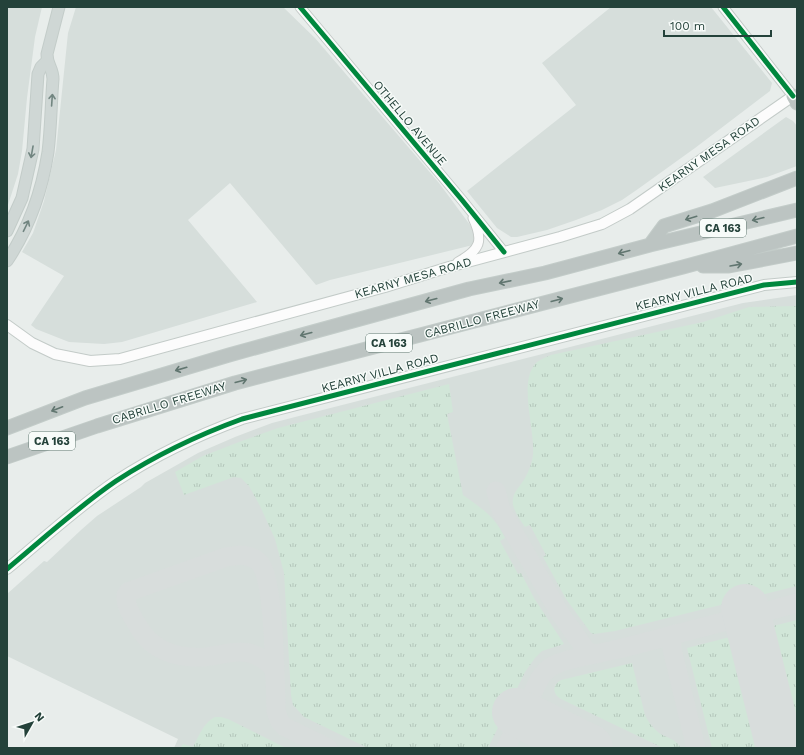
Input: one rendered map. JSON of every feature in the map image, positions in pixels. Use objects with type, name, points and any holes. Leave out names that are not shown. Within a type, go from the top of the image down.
[{"type":"highway","points":[[650,245],[664,226],[712,211],[797,178]]},
{"type":"highway","name":"CA 163","points":[[7,428],[85,398],[229,355],[469,289],[545,273],[796,209]]},
{"type":"highway","name":"CABRILLO FREEWAY","points":[[7,457],[97,426],[235,383],[797,236]]},
{"type":"highway","points":[[683,267],[729,266],[797,253]]},
{"type":"main road","points":[[7,231],[22,198],[33,149],[38,74],[41,67],[47,61],[49,43],[59,7]]},
{"type":"main road","points":[[7,260],[20,237],[36,202],[48,151],[53,70],[47,61]]},
{"type":"main road","name":"KEARNY MESA ROAD","points":[[7,325],[32,344],[55,354],[90,361],[120,359],[385,287],[448,267],[560,237],[602,224],[636,205],[796,97]]},
{"type":"main road","name":"KEARNY VILLA ROAD","points":[[7,569],[116,481],[177,445],[242,419],[764,285],[797,282]]},
{"type":"street","name":"OTHELLO AVENUE","points":[[300,7],[465,203],[504,252]]},
{"type":"street","points":[[723,7],[796,97]]},
{"type":"street","points":[[448,267],[470,255],[476,250],[479,242],[480,235],[465,203]]},
{"type":"shaded area","points":[[7,7],[42,7],[35,37],[18,174],[7,208]]},
{"type":"shaded area","points":[[76,7],[283,7],[315,38],[439,183],[476,233],[473,245],[330,280],[316,285],[230,183],[188,220],[257,302],[122,342],[104,344],[69,342],[36,329],[31,325],[64,276],[22,252],[33,233],[44,201],[56,150],[68,33]]},
{"type":"shaded area","points":[[611,7],[711,7],[772,83],[770,91],[695,148],[622,200],[602,210],[547,230],[511,237],[497,228],[467,191],[576,105],[542,63]]},
{"type":"shaded area","points":[[786,117],[793,121],[797,126],[797,166],[767,177],[715,188],[703,177]]},
{"type":"shaded area","points":[[797,295],[797,748],[174,748],[178,739],[7,656],[7,594],[44,561],[47,562],[97,516],[145,483],[198,453],[272,423],[743,303]]},
{"type":"green space","points":[[797,306],[797,586],[615,631],[594,634],[591,633],[566,599],[543,557],[546,555],[530,525],[525,527],[513,505],[513,497],[528,473],[533,455],[528,386],[529,376],[534,365],[538,361],[551,355],[703,322],[749,307]]},
{"type":"green space","points":[[449,384],[453,412],[447,414],[463,495],[487,513],[501,530],[505,538],[500,541],[518,574],[521,573],[534,598],[564,644],[542,651],[535,658],[525,672],[488,748],[368,748],[304,717],[293,705],[291,695],[284,573],[275,539],[249,486],[241,478],[234,477],[184,495],[175,472],[203,456],[278,428]]},
{"type":"green space","points":[[797,620],[797,743],[769,627]]},
{"type":"green space","points":[[730,637],[734,642],[762,748],[712,748],[687,648]]},
{"type":"green space","points":[[632,663],[645,715],[659,733],[674,741],[681,748],[663,748],[561,699],[556,695],[554,690],[556,684],[561,680]]},
{"type":"green space","points":[[215,717],[228,719],[286,748],[180,748],[183,744],[193,747],[204,726]]},
{"type":"taxiway","points":[[496,491],[501,510],[559,612],[586,650],[592,654],[596,654]]},
{"type":"taxiway","points":[[241,555],[226,557],[128,592],[126,599],[131,615],[144,635],[150,642],[166,652],[185,657],[205,657],[233,652],[247,652],[254,654],[268,663],[273,668],[274,671],[275,676],[276,689],[276,711],[276,697],[275,678],[274,656],[273,633],[269,590],[265,574],[260,563],[254,558],[241,555]]},
{"type":"taxiway","points":[[750,630],[752,621],[757,614],[797,603]]},
{"type":"taxiway","points":[[586,656],[623,648],[738,618],[745,622],[750,630]]},
{"type":"taxiway","points":[[675,634],[672,640],[672,649],[696,748]]},
{"type":"taxiway","points":[[506,748],[512,735],[522,724],[533,723],[541,725],[530,714],[528,705],[537,683],[548,669],[558,663],[585,656]]},
{"type":"taxiway","points":[[276,711],[280,722],[285,727],[328,748]]},
{"type":"runway","points":[[745,608],[780,748]]},
{"type":"runway","points":[[516,712],[589,748]]},
{"type":"cycle path","points":[[300,7],[504,252]]},
{"type":"cycle path","points":[[723,7],[793,96]]},
{"type":"cycle path","points":[[7,569],[74,512],[116,481],[178,446],[242,419],[764,285],[797,282]]}]
